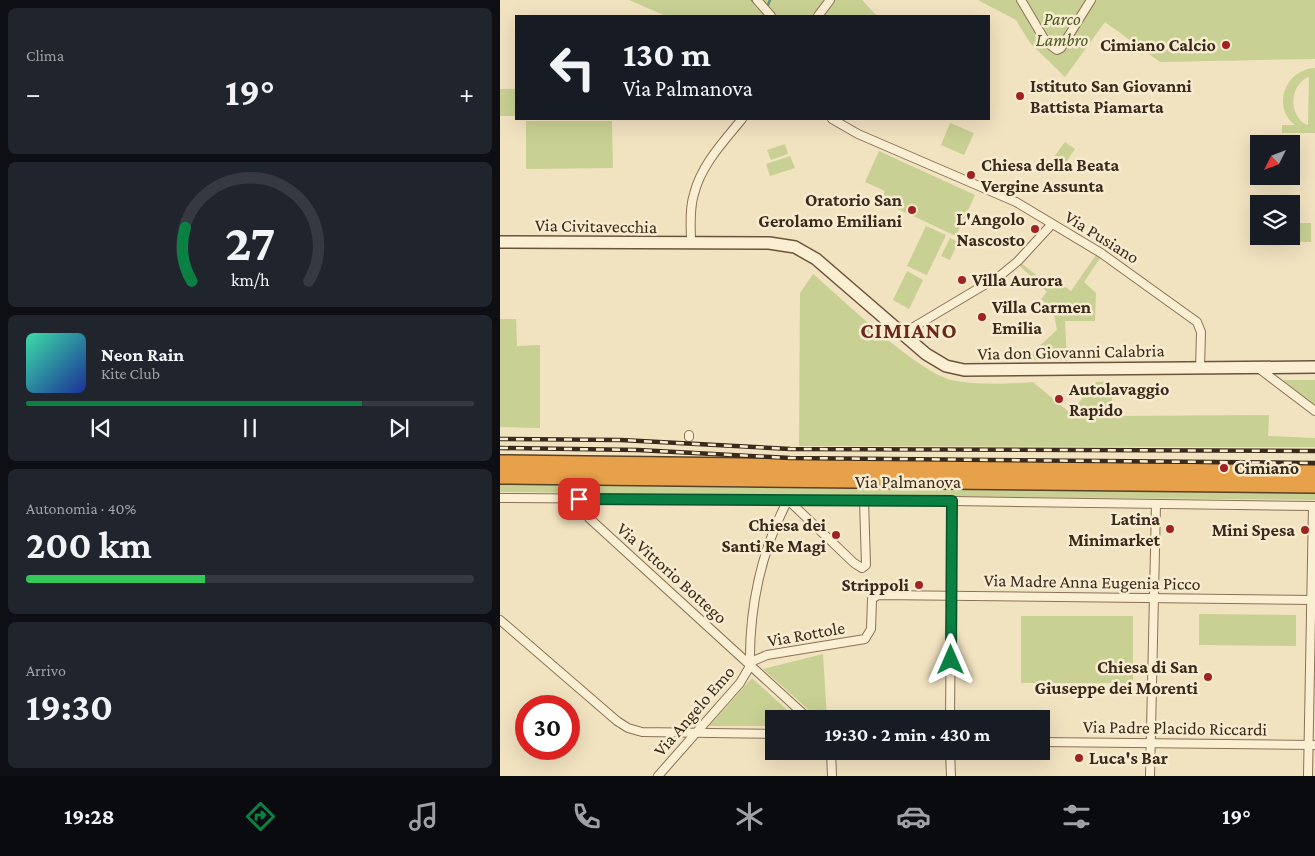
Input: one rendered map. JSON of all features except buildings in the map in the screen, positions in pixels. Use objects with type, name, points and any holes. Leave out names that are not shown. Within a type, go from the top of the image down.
[{"type":"highway","name":"Via Palmanova","points":[[500,463],[1315,473]]},
{"type":"highway","name":"Via Palmanova","points":[[500,476],[1315,485]]},
{"type":"street","points":[[757,0],[770,15]]},
{"type":"street","points":[[819,15],[830,0]]},
{"type":"street","points":[[1021,0],[1046,42],[1057,50],[1061,48],[1091,0]]},
{"type":"street","points":[[691,244],[692,200],[697,184],[715,153],[741,120]]},
{"type":"street","name":"Via Pusiano","points":[[834,120],[858,134],[1003,196],[1107,258],[1196,320],[1201,332],[1200,368]]},
{"type":"street","points":[[902,334],[1004,272],[1052,224]]},
{"type":"street","name":"Via Civitavecchia","points":[[500,242],[691,244]]},
{"type":"street","name":"Via don Giovanni Calabria","points":[[691,244],[769,243],[802,250],[824,265],[902,334],[935,360],[964,370],[1315,367]]},
{"type":"street","points":[[1257,367],[1315,411]]},
{"type":"street","name":"Via Palmanova","points":[[500,498],[864,500],[1314,506]]},
{"type":"street","name":"Via Vittorio Bottego","points":[[579,499],[582,508],[589,518],[799,710]]},
{"type":"street","points":[[750,665],[750,640],[761,572],[770,537],[788,500],[854,563],[862,568],[866,565],[864,500]]},
{"type":"street","points":[[950,710],[952,501]]},
{"type":"street","points":[[1150,776],[1156,504]]},
{"type":"street","points":[[1308,776],[1312,745],[1314,506]]},
{"type":"street","name":"Via Madre Anna Eugenia Picco","points":[[868,637],[871,629],[871,603],[873,597],[880,594],[1313,600]]},
{"type":"street","points":[[500,620],[626,727],[642,732],[765,734]]},
{"type":"street","name":"Via Rottole","points":[[750,665],[765,655],[863,640],[868,637]]},
{"type":"street","name":"Via Angelo Emo","points":[[658,776],[742,681],[750,665]]},
{"type":"street","name":"Via Padre Placido Riccardi","points":[[1050,742],[1312,745]]},
{"type":"street","points":[[831,760],[832,776]]},
{"type":"street","points":[[950,760],[950,776]]},
{"type":"green space","points":[[629,0],[862,0],[876,15],[664,15]]},
{"type":"green space","name":"Cimiano Calcio","points":[[978,0],[1315,0],[1315,59],[1160,62],[1105,22],[1065,77],[1030,43],[1016,20]]},
{"type":"green space","points":[[1315,68],[1315,133],[1282,133],[1282,125],[1295,125],[1288,117],[1284,108],[1285,90],[1296,75],[1305,70]],"holes":[[[1309,77],[1308,124],[1301,121],[1296,115],[1293,100],[1298,86]]]},
{"type":"green space","points":[[500,89],[515,89],[515,116],[500,116]]},
{"type":"green space","points":[[526,121],[612,121],[613,168],[526,169]]},
{"type":"green space","points":[[950,123],[974,133],[964,155],[941,145]]},
{"type":"green space","points":[[1065,142],[1075,149],[1062,168],[1051,161]]},
{"type":"green space","points":[[785,144],[788,154],[771,160],[767,150]]},
{"type":"green space","points":[[879,151],[975,195],[956,236],[881,201],[885,191],[865,182]]},
{"type":"green space","points":[[790,156],[795,168],[770,176],[766,164]]},
{"type":"green space","points":[[1300,223],[1311,223],[1311,242],[1300,242]]},
{"type":"green space","points":[[926,226],[946,235],[927,275],[907,266]]},
{"type":"green space","points":[[950,238],[958,242],[950,260],[941,256]]},
{"type":"green space","points":[[1096,255],[1100,258],[1084,282],[1096,293],[1095,321],[1065,321],[1067,361],[1057,358],[1024,360],[1057,330],[1053,310],[1041,299],[1047,292],[1019,265],[1021,263],[1052,288],[1057,281],[1071,291]]},
{"type":"green space","points":[[907,271],[923,280],[909,309],[893,300]]},
{"type":"green space","points":[[813,274],[903,352],[941,376],[956,381],[975,383],[1005,384],[1033,382],[1070,413],[1096,382],[1112,381],[1112,416],[1269,415],[1268,436],[1315,438],[1315,447],[799,446],[800,293]]},
{"type":"green space","points":[[500,319],[516,319],[517,346],[540,345],[540,428],[500,427]]},
{"type":"green space","points":[[1283,380],[1315,380],[1315,405]]},
{"type":"green space","points":[[500,483],[1315,493],[1315,500],[500,492]]},
{"type":"green space","points":[[1199,614],[1296,615],[1296,646],[1199,645]]},
{"type":"green space","points":[[1021,616],[1133,616],[1133,683],[1021,683]]},
{"type":"green space","points":[[823,654],[826,710],[809,710],[763,669]]},
{"type":"green space","points":[[752,678],[787,710],[765,710],[765,726],[709,726]]},
{"type":"waterway","points":[[752,0],[758,6]]},
{"type":"waterway","points":[[768,5],[770,0]]},
{"type":"railway","points":[[500,439],[621,440],[790,449],[1315,451]]},
{"type":"railway","points":[[500,448],[638,450],[790,458],[1315,463]]},
{"type":"place","name":"Cimiano Calcio","points":[[1226,45]]},
{"type":"place","name":"Istituto San Giovanni Battista Piamarta","points":[[1020,96]]},
{"type":"place","name":"Chiesa della Beata Vergine Assunta","points":[[971,175]]},
{"type":"place","name":"Oratorio San Gerolamo Emiliani","points":[[912,210]]},
{"type":"place","name":"L'Angolo Nascosto","points":[[1035,229]]},
{"type":"place","name":"Villa Aurora","points":[[962,280]]},
{"type":"place","name":"Villa Carmen Emilia","points":[[982,317]]},
{"type":"place","name":"Autolavaggio Rapido","points":[[1059,399]]},
{"type":"place","name":"Cimiano","points":[[1224,468]]},
{"type":"place","name":"Latina Minimarket","points":[[1170,529]]},
{"type":"place","name":"Mini Spesa","points":[[1305,530]]},
{"type":"place","name":"Chiesa dei Santi Re Magi","points":[[836,535]]},
{"type":"place","name":"Strippoli","points":[[919,585]]},
{"type":"place","name":"Chiesa di San Giuseppe dei Morenti","points":[[1208,677]]},
{"type":"place","name":"Luca's Bar","points":[[1079,758]]},
{"type":"district","name":"CIMIANO","points":[[909,330]]},
{"type":"route","points":[[579,499],[952,501],[951,660]]},
{"type":"park label","name":"Parco Lambro","points":[[1062,29]]}]
